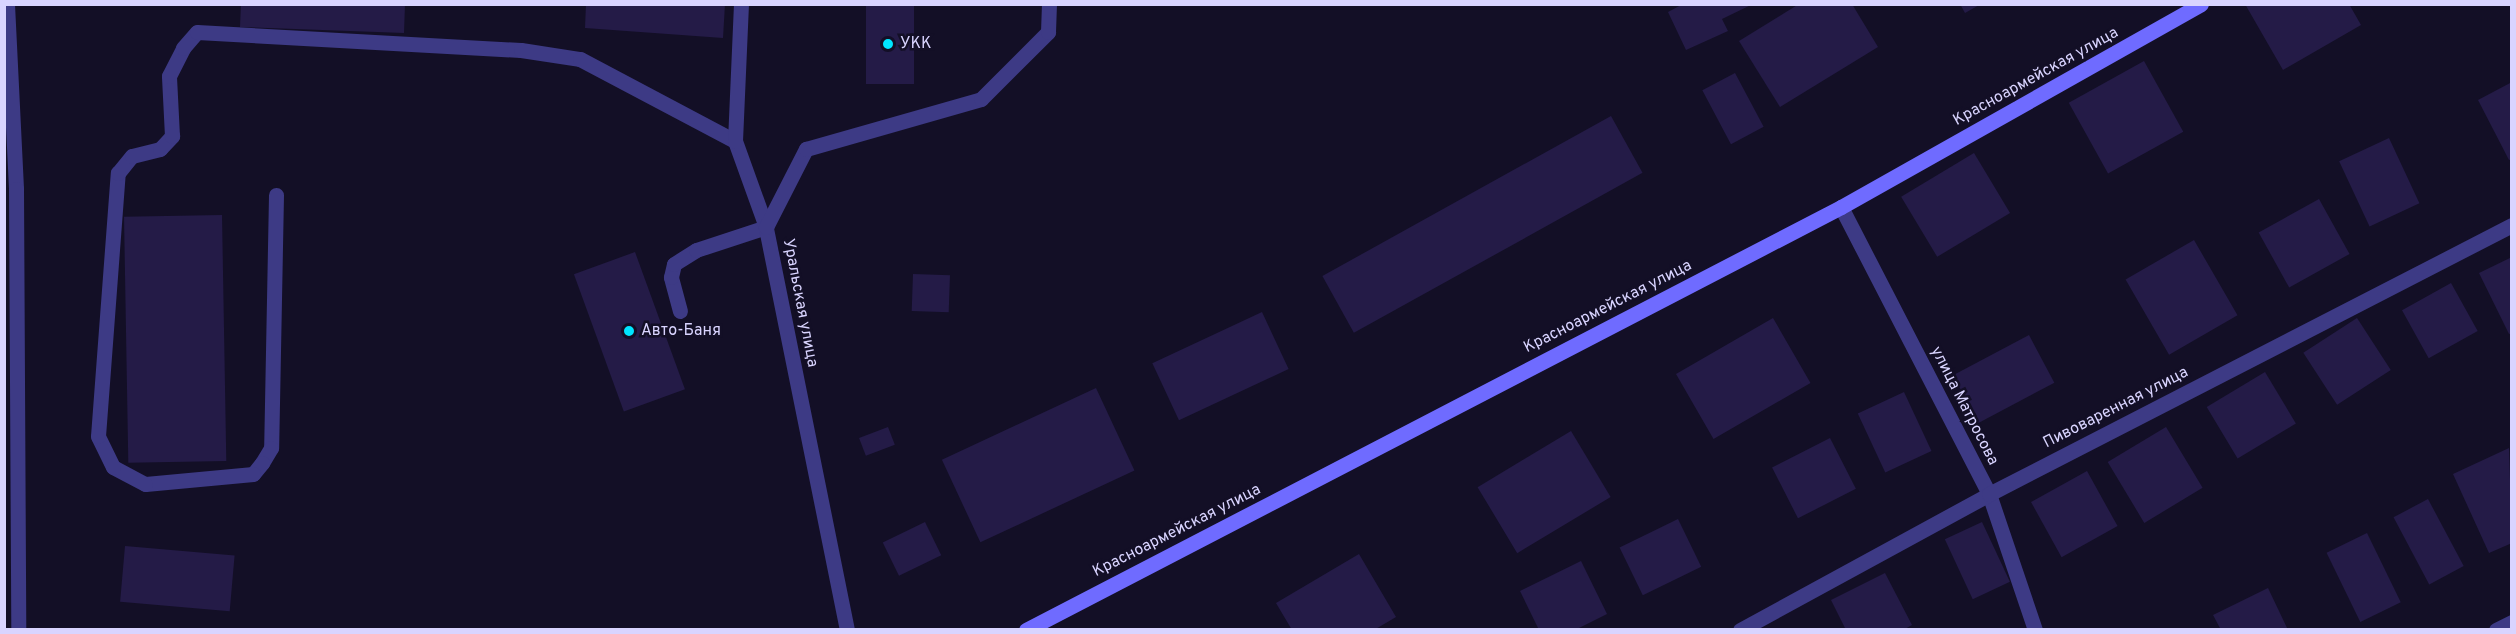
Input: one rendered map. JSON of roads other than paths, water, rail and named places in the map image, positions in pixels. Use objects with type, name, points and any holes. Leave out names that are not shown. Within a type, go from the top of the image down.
[{"type":"main road","name":"Красноармейская улица","points":[[1026,630],[1841,207],[2201,4]]},
{"type":"street","points":[[7,4],[13,626]]},
{"type":"street","points":[[680,311],[671,278],[674,264],[696,250],[766,226],[735,141],[741,4]]},
{"type":"street","name":"Уральская улица","points":[[847,630],[766,226],[806,149],[981,99],[1048,32],[1049,4]]},
{"type":"street","points":[[276,195],[271,448],[253,474],[145,484],[113,467],[98,436],[118,173],[132,156],[160,149],[172,136],[169,76],[183,48],[197,32],[521,50],[579,59],[735,141]]},
{"type":"street","name":"улица Матросова","points":[[1841,207],[1989,494],[2035,630]]},
{"type":"street","name":"Пивоваренная улица","points":[[1740,630],[1989,494],[2511,225]]},
{"type":"street","points":[[2496,630],[2511,622]]},
{"type":"place","name":"УКК","points":[[888,44]]},
{"type":"place","name":"Авто-Баня","points":[[629,331]]}]
